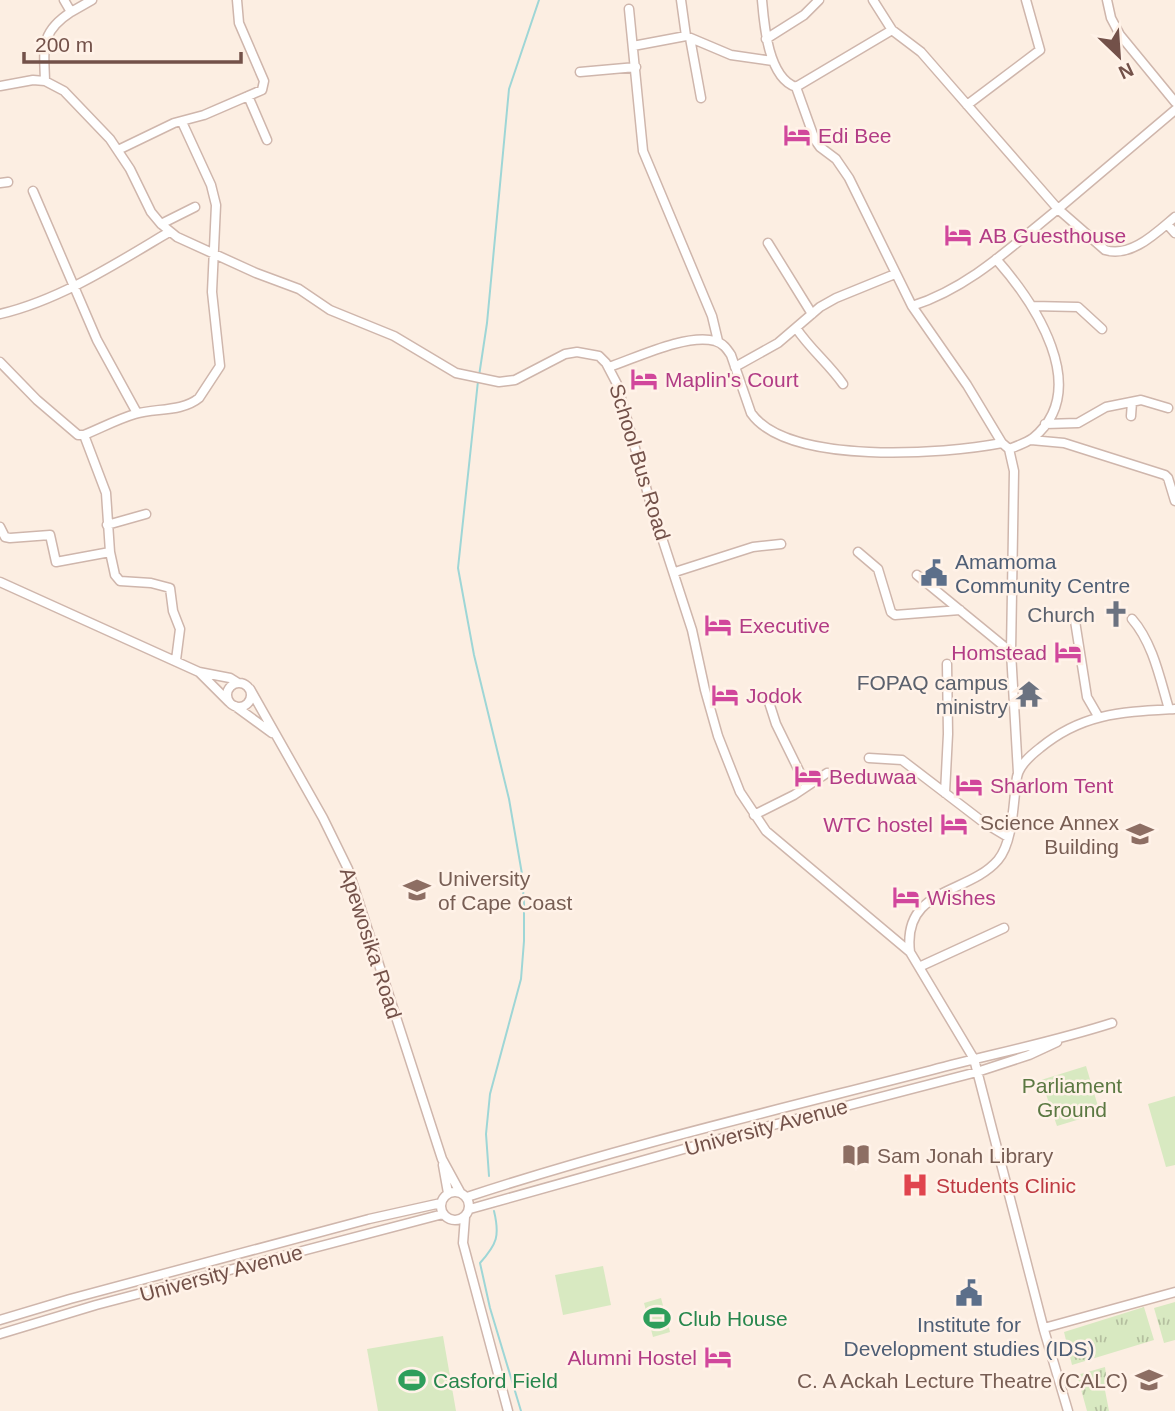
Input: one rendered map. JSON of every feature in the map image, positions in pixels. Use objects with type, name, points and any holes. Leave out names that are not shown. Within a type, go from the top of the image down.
[{"type":"street","points":[[64,0],[71,12]]},
{"type":"street","points":[[0,86],[20,81],[45,81],[46,37],[60,19],[92,0]]},
{"type":"street","points":[[118,150],[174,124],[262,90],[264,81],[239,23],[237,0]]},
{"type":"street","points":[[681,0],[701,98]]},
{"type":"street","points":[[762,0],[766,39],[773,61],[788,83],[796,87],[815,140],[836,159],[845,172],[912,306],[1006,446],[1014,471],[1011,652],[1018,773],[1008,837],[998,860],[984,872],[933,897],[921,910],[911,925],[908,938],[910,952]]},
{"type":"street","points":[[766,39],[804,15],[816,6],[819,0]]},
{"type":"street","points":[[873,0],[892,30],[921,52],[1058,209],[1105,250],[1114,253],[1140,244],[1175,217]]},
{"type":"street","points":[[967,105],[1040,50],[1026,0]]},
{"type":"street","points":[[1107,0],[1111,18],[1120,35],[1175,102]]},
{"type":"street","points":[[629,9],[643,151],[712,316],[718,341],[726,348],[756,421],[764,427],[804,443],[884,453],[1006,446],[1031,440],[1064,443],[1165,475],[1175,501]]},
{"type":"street","points":[[796,87],[892,30]]},
{"type":"street","points":[[634,46],[688,37],[731,55],[773,61]]},
{"type":"street","points":[[580,72],[636,67]]},
{"type":"street","name":"School Bus Road","points":[[45,81],[64,91],[110,139],[133,175],[147,206],[161,225],[183,241],[299,289],[330,310],[394,336],[447,369],[476,378],[499,382],[515,380],[565,354],[577,352],[599,356],[609,367],[617,384],[649,498],[692,629],[718,736],[740,792],[766,831],[910,952],[974,1059],[1068,1411]]},
{"type":"street","points":[[248,96],[267,140]]},
{"type":"street","points":[[912,306],[938,298],[962,285],[1058,209],[1175,110]]},
{"type":"street","points":[[0,362],[69,430],[78,435],[137,413],[195,402],[219,368],[212,292],[216,205],[211,185],[182,122]]},
{"type":"street","points":[[33,191],[103,353],[137,413]]},
{"type":"street","points":[[161,225],[195,207]]},
{"type":"street","points":[[1167,224],[1175,233]]},
{"type":"street","points":[[0,314],[27,306],[74,284],[169,232]]},
{"type":"street","points":[[768,243],[811,314]]},
{"type":"street","points":[[996,259],[1032,306],[1053,351],[1060,385],[1058,398],[1045,424],[1031,440]]},
{"type":"street","points":[[735,367],[778,343],[811,314],[836,298],[895,274]]},
{"type":"street","points":[[1032,306],[1078,307],[1102,329]]},
{"type":"street","points":[[796,328],[810,348],[834,371],[843,384]]},
{"type":"street","points":[[609,367],[678,344],[718,341]]},
{"type":"street","points":[[1045,424],[1078,423],[1106,407],[1141,400],[1168,408]]},
{"type":"street","points":[[1131,415],[1132,402]]},
{"type":"street","points":[[84,435],[106,493],[110,552],[118,579],[170,588],[173,611],[180,625],[176,660]]},
{"type":"street","points":[[107,525],[146,514]]},
{"type":"street","points":[[0,527],[5,537],[10,538],[50,535],[56,562],[110,552]]},
{"type":"street","points":[[674,572],[753,547],[781,544]]},
{"type":"street","points":[[858,552],[878,569],[891,612],[895,615],[960,610]]},
{"type":"street","points":[[917,575],[1011,652]]},
{"type":"street","name":"Apewosika Road","points":[[0,582],[199,672],[232,704],[277,737]]},
{"type":"street","points":[[1018,773],[1030,756],[1058,733],[1098,716],[1172,709],[1157,668],[1139,628],[1132,619]]},
{"type":"street","points":[[1075,621],[1087,697],[1098,716]]},
{"type":"street","points":[[945,793],[947,664]]},
{"type":"street","name":"Apewosika Road","points":[[199,672],[238,682]]},
{"type":"street","points":[[238,682],[250,689],[249,702],[244,706],[232,704],[228,691],[232,685],[238,682]]},
{"type":"street","name":"Apewosika Road","points":[[250,689],[323,818],[348,869],[442,1158]]},
{"type":"street","points":[[768,699],[776,724],[806,785]]},
{"type":"street","points":[[869,758],[902,760],[1008,837]]},
{"type":"street","points":[[754,815],[793,795],[827,773]]},
{"type":"street","points":[[919,967],[1004,928]]},
{"type":"street","name":"University Avenue","points":[[463,1195],[720,1124],[1059,1040],[1112,1023]]},
{"type":"street","name":"University Avenue","points":[[468,1213],[750,1130],[977,1072],[1029,1055],[1054,1045],[1059,1040]]},
{"type":"street","points":[[442,1158],[444,1179],[449,1193]]},
{"type":"street","points":[[442,1158],[463,1195],[468,1213],[463,1243]]},
{"type":"street","points":[[449,1193],[463,1195]]},
{"type":"street","points":[[449,1193],[441,1203],[443,1214],[454,1220],[463,1243],[508,1411]]},
{"type":"street","name":"University Avenue","points":[[0,1320],[70,1298],[369,1219],[441,1203]]},
{"type":"street","points":[[454,1220],[468,1213]]},
{"type":"street","name":"University Avenue","points":[[0,1334],[96,1305],[443,1214]]},
{"type":"street","points":[[1044,1328],[1175,1292]]},
{"type":"green space","name":"Parliament Ground","points":[[1086,1066],[1100,1113],[1057,1126],[1041,1080]]},
{"type":"green space","points":[[1175,1096],[1175,1165],[1166,1167],[1148,1104]]},
{"type":"green space","points":[[603,1266],[611,1305],[563,1315],[555,1275]]},
{"type":"green space","name":"Club House","points":[[661,1298],[670,1332],[653,1337],[644,1303]]},
{"type":"green space","points":[[1175,1302],[1175,1340],[1164,1343],[1154,1308]]},
{"type":"green space","points":[[1144,1307],[1154,1340],[1072,1365],[1064,1332]]},
{"type":"green space","name":"Casford Field","points":[[443,1336],[456,1411],[378,1411],[367,1349]]},
{"type":"green space","points":[[1105,1367],[1107,1382],[1104,1385],[1109,1411],[1087,1411],[1077,1375]]},
{"type":"waterway","points":[[479,376],[487,323],[509,89],[539,0]]},
{"type":"waterway","points":[[478,381],[458,568],[474,655],[509,799],[522,874],[524,904],[521,979],[490,1094],[486,1134],[489,1176]]},
{"type":"waterway","points":[[494,1211],[496,1239],[480,1263],[490,1308],[521,1411]]},
{"type":"place","name":"Edi Bee","points":[[797,135]]},
{"type":"place","name":"AB Guesthouse","points":[[958,235]]},
{"type":"place","name":"Maplin's Court","points":[[644,379]]},
{"type":"place","name":"Amamoma Community Centre","points":[[934,573]]},
{"type":"place","name":"Church","points":[[1116,614]]},
{"type":"place","name":"Executive","points":[[718,625]]},
{"type":"place","name":"Homstead","points":[[1068,652]]},
{"type":"place","name":"FOPAQ campus ministry","points":[[1029,694]]},
{"type":"place","name":"Jodok","points":[[725,695]]},
{"type":"place","name":"Beduwaa","points":[[808,776]]},
{"type":"place","name":"Sharlom Tent","points":[[969,785]]},
{"type":"place","name":"WTC hostel","points":[[954,824]]},
{"type":"place","name":"Science Annex Building","points":[[1140,834]]},
{"type":"place","name":"University of Cape Coast","points":[[417,890]]},
{"type":"place","name":"Wishes","points":[[906,897]]},
{"type":"place","name":"Sam Jonah Library","points":[[856,1155]]},
{"type":"place","name":"Students Clinic","points":[[915,1185]]},
{"type":"place","name":"Institute for Development studies (IDS)","points":[[969,1293]]},
{"type":"place","name":"Club House","points":[[657,1318]]},
{"type":"place","name":"Alumni Hostel","points":[[718,1357]]},
{"type":"place","name":"Casford Field","points":[[412,1380]]},
{"type":"place","name":"C. A Ackah Lecture Theatre (CALC)","points":[[1149,1380]]}]
